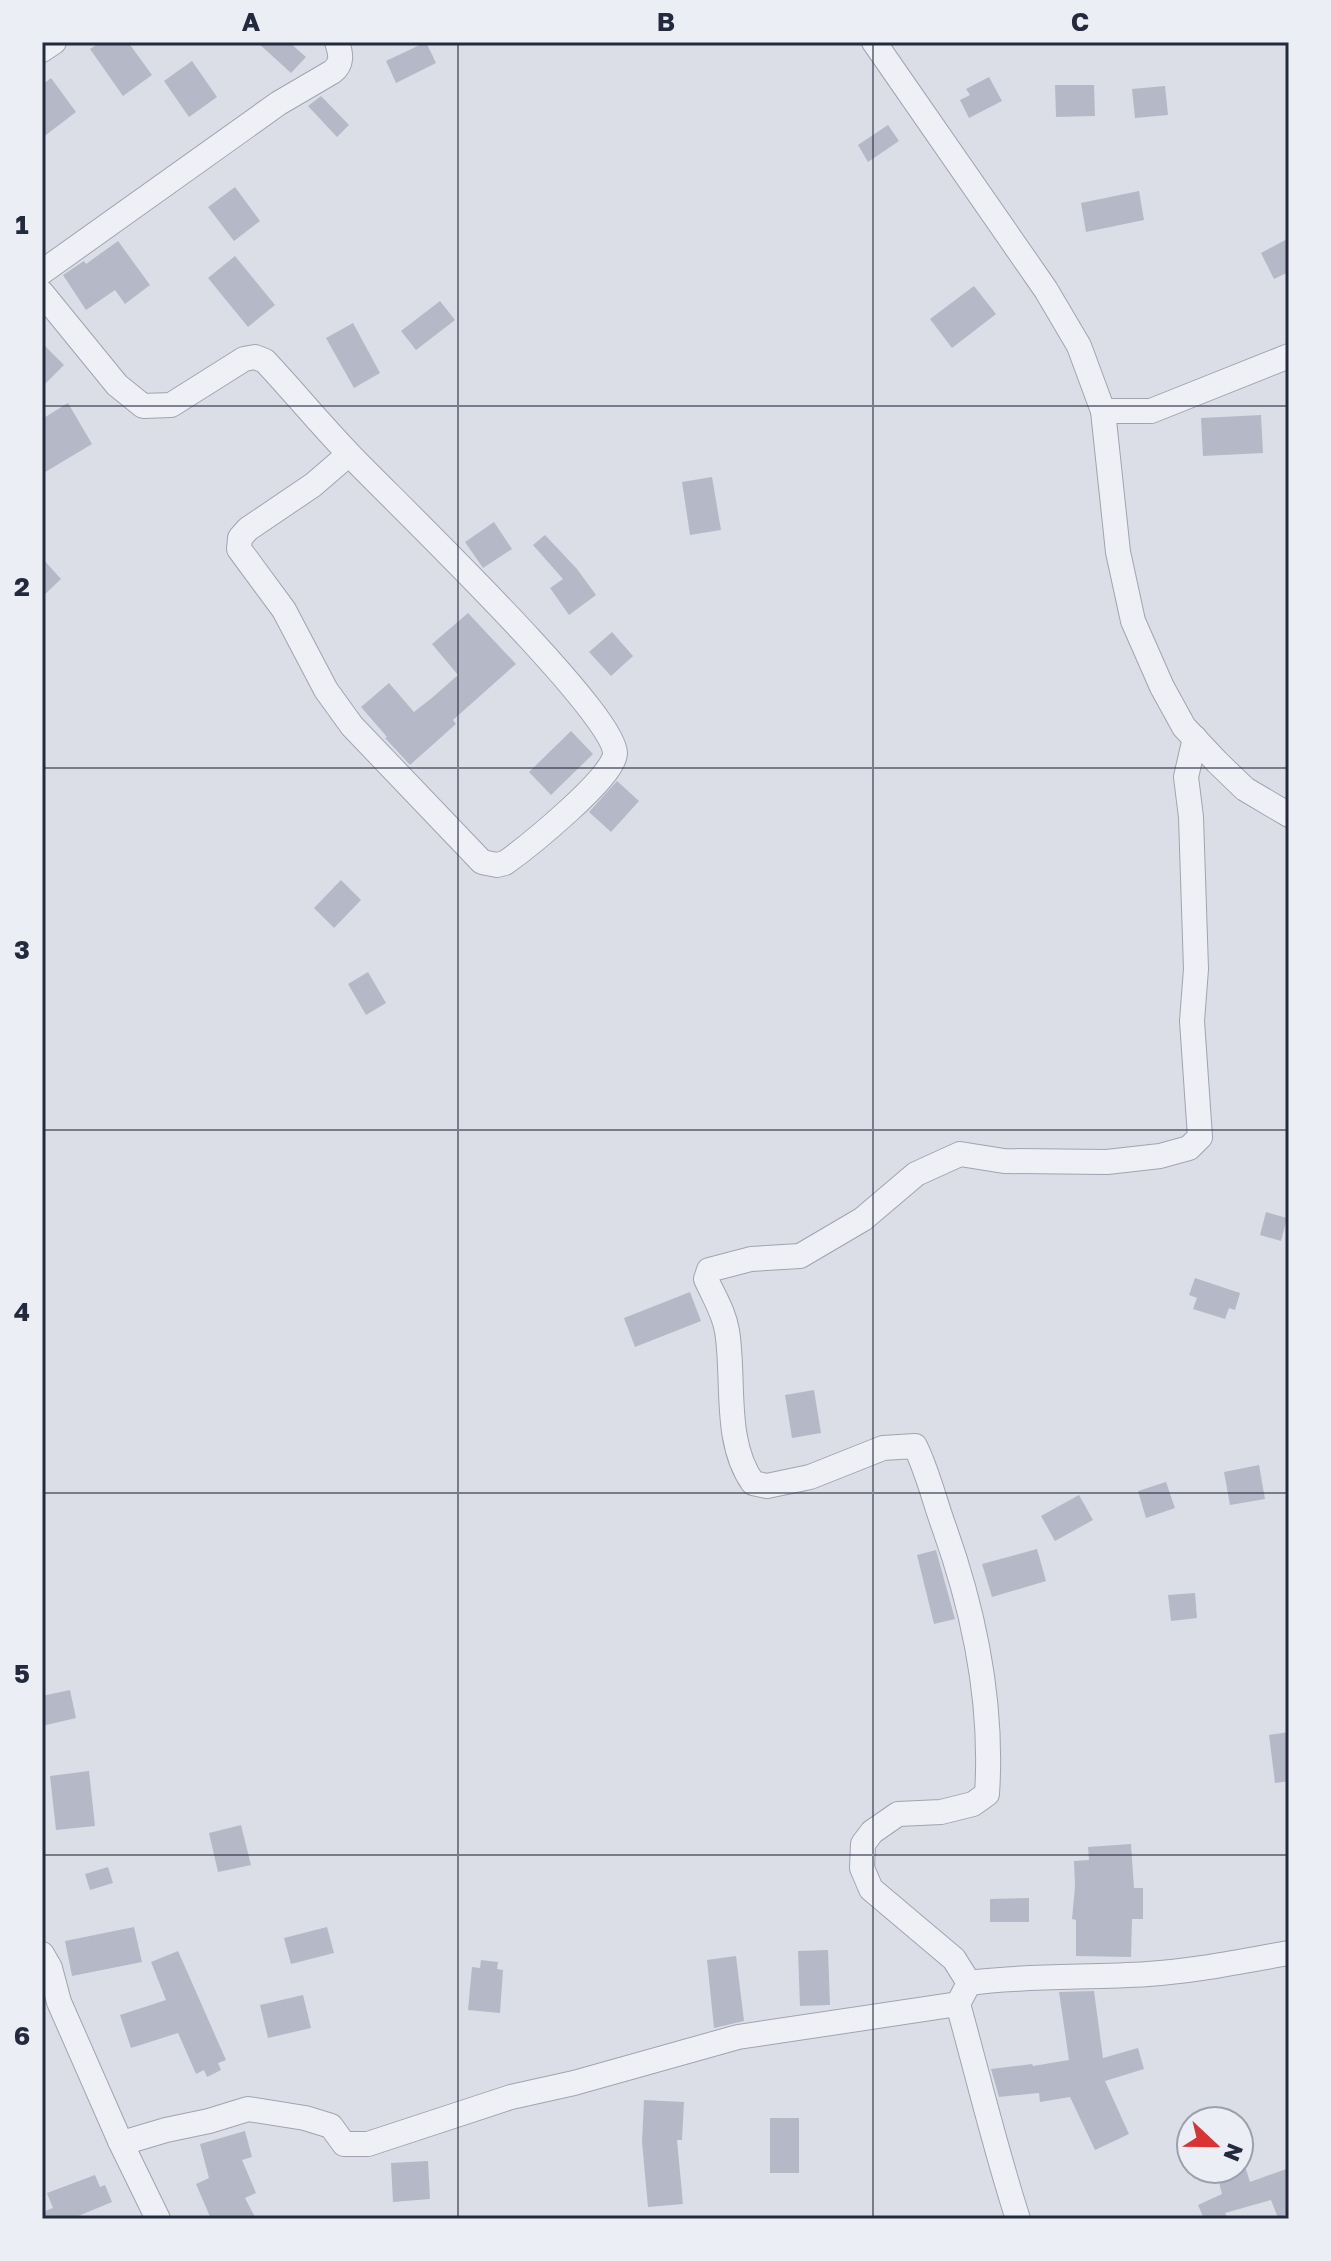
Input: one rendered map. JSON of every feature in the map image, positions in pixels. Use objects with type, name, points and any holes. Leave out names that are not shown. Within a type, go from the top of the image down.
[{"type":"street","points":[[42,50],[54,42]]},
{"type":"street","points":[[42,272],[279,103],[332,72],[339,65],[341,53],[337,42]]},
{"type":"street","points":[[874,42],[1046,290],[1079,346],[1103,411],[1118,552],[1133,621],[1162,687],[1184,727],[1245,789],[1289,815]]},
{"type":"street","points":[[42,293],[117,385],[143,406],[171,405],[244,359],[255,357],[265,361],[349,454],[531,640],[592,711],[608,734],[615,752],[612,764],[563,815],[505,863],[482,862],[352,726],[326,690],[284,610],[239,549],[240,538],[248,529],[313,485],[349,454]]},
{"type":"street","points":[[1103,411],[1151,411],[1289,356]]},
{"type":"street","points":[[1018,2219],[1002,2172],[954,1959],[871,1889],[862,1868],[863,1844],[872,1832],[898,1814],[941,1812],[973,1804],[987,1794],[989,1760],[982,1687],[968,1601],[957,1560],[915,1446],[883,1448],[810,1477],[767,1486],[753,1483],[737,1442],[728,1334],[722,1310],[706,1279],[709,1270],[751,1259],[800,1256],[818,1248],[863,1219],[916,1174],[960,1154],[1004,1161],[1107,1162],[1175,1152],[1189,1148],[1200,1137],[1192,1021],[1196,969],[1191,817],[1186,777],[1195,738]]},
{"type":"street","points":[[120,2141],[248,2109],[305,2118],[331,2126],[344,2144],[368,2144],[511,2097],[622,2071],[738,2037],[964,1994],[1005,1978],[1189,1970],[1289,1953]]},
{"type":"street","points":[[42,1954],[50,1968],[59,2002],[158,2219]]},
{"type":"building","points":[[101,42],[128,42],[152,75],[123,96],[90,49]]},
{"type":"building","points":[[257,42],[289,42],[306,57],[291,73]]},
{"type":"building","points":[[426,42],[436,63],[396,83],[386,61]]},
{"type":"building","points":[[192,61],[217,97],[189,117],[164,81]]},
{"type":"building","points":[[989,77],[1002,101],[969,118],[960,100],[970,95],[966,89]]},
{"type":"building","points":[[51,78],[76,112],[42,138],[42,85]]},
{"type":"building","points":[[1055,85],[1094,85],[1095,116],[1056,117]]},
{"type":"building","points":[[1165,86],[1168,115],[1135,118],[1132,89]]},
{"type":"building","points":[[321,96],[349,125],[337,137],[308,106]]},
{"type":"building","points":[[888,125],[899,141],[868,162],[858,145]]},
{"type":"building","points":[[235,187],[260,221],[234,241],[208,207]]},
{"type":"building","points":[[1139,191],[1144,220],[1086,232],[1081,203]]},
{"type":"building","points":[[1289,238],[1289,272],[1274,279],[1261,253]]},
{"type":"building","points":[[118,241],[150,285],[125,304],[115,290],[86,310],[63,275],[84,261],[86,264]]},
{"type":"building","points":[[235,256],[275,305],[248,327],[208,278]]},
{"type":"building","points":[[974,286],[996,314],[952,348],[930,319]]},
{"type":"building","points":[[440,301],[455,320],[416,350],[401,331]]},
{"type":"building","points":[[353,323],[380,373],[354,388],[326,338]]},
{"type":"building","points":[[42,343],[64,365],[42,387]]},
{"type":"building","points":[[68,403],[92,444],[42,474],[42,419]]},
{"type":"building","points":[[1261,415],[1263,453],[1203,456],[1201,418]]},
{"type":"building","points":[[712,477],[721,530],[690,535],[682,482]]},
{"type":"building","points":[[494,522],[512,549],[483,568],[465,542]]},
{"type":"building","points":[[545,535],[596,595],[569,615],[550,588],[563,579],[533,545]]},
{"type":"building","points":[[42,558],[61,579],[42,597]]},
{"type":"building","points":[[468,613],[516,664],[453,720],[456,724],[410,765],[361,707],[389,683],[414,712],[433,697],[458,675],[432,644]]},
{"type":"building","points":[[612,632],[633,656],[611,676],[589,652]]},
{"type":"building","points":[[571,731],[593,754],[551,795],[529,772]]},
{"type":"building","points":[[617,781],[639,801],[611,832],[589,812]]},
{"type":"building","points":[[341,880],[361,900],[334,928],[314,908]]},
{"type":"building","points":[[368,972],[386,1003],[366,1015],[348,984]]},
{"type":"building","points":[[1266,1212],[1287,1218],[1281,1241],[1260,1235]]},
{"type":"building","points":[[1195,1278],[1240,1293],[1235,1310],[1229,1308],[1225,1319],[1193,1309],[1197,1298],[1189,1295]]},
{"type":"building","points":[[690,1292],[701,1321],[635,1347],[624,1318]]},
{"type":"building","points":[[814,1390],[821,1433],[792,1438],[785,1395]]},
{"type":"building","points":[[1259,1465],[1265,1499],[1230,1505],[1224,1472]]},
{"type":"building","points":[[1166,1482],[1175,1508],[1146,1518],[1138,1491]]},
{"type":"building","points":[[1079,1495],[1093,1520],[1055,1541],[1041,1516]]},
{"type":"building","points":[[1037,1549],[1046,1581],[992,1597],[982,1564]]},
{"type":"building","points":[[936,1550],[955,1619],[934,1624],[917,1555]]},
{"type":"building","points":[[1195,1593],[1197,1618],[1171,1621],[1168,1595]]},
{"type":"building","points":[[70,1690],[76,1718],[42,1726],[42,1696]]},
{"type":"building","points":[[1289,1732],[1289,1781],[1275,1783],[1269,1735]]},
{"type":"building","points":[[89,1771],[95,1826],[56,1830],[50,1776]]},
{"type":"building","points":[[241,1825],[251,1865],[218,1872],[209,1833]]},
{"type":"building","points":[[1131,1844],[1134,1888],[1143,1888],[1143,1919],[1132,1919],[1131,1957],[1076,1956],[1076,1920],[1072,1919],[1074,1861],[1089,1860],[1088,1847]]},
{"type":"building","points":[[108,1867],[113,1883],[90,1890],[85,1874]]},
{"type":"building","points":[[1029,1898],[1029,1922],[990,1922],[990,1899]]},
{"type":"building","points":[[134,1927],[142,1962],[72,1976],[65,1941]]},
{"type":"building","points":[[327,1927],[334,1953],[291,1964],[284,1938]]},
{"type":"building","points":[[828,1950],[830,2005],[800,2006],[798,1951]]},
{"type":"building","points":[[178,1951],[226,2060],[218,2063],[221,2070],[207,2077],[204,2070],[196,2074],[178,2033],[131,2048],[120,2015],[166,2000],[151,1962]]},
{"type":"building","points":[[736,1956],[744,2021],[714,2028],[707,1960]]},
{"type":"building","points":[[481,1960],[498,1962],[497,1969],[503,1970],[500,2013],[468,2010],[472,1967],[480,1968]]},
{"type":"building","points":[[1094,1991],[1103,2058],[1138,2048],[1144,2069],[1105,2081],[1129,2134],[1095,2150],[1070,2097],[1040,2102],[1039,2093],[999,2097],[991,2069],[1069,2060],[1059,1992]]},
{"type":"building","points":[[303,1995],[311,2028],[268,2038],[260,2005]]},
{"type":"building","points":[[644,2100],[684,2102],[682,2140],[677,2140],[683,2204],[648,2207],[642,2142]]},
{"type":"building","points":[[770,2118],[799,2118],[799,2173],[770,2173]]},
{"type":"building","points":[[245,2131],[252,2157],[242,2160],[256,2193],[245,2198],[256,2219],[211,2219],[196,2184],[209,2178],[200,2144]]},
{"type":"building","points":[[428,2161],[430,2199],[393,2202],[391,2163]]},
{"type":"building","points":[[1289,2168],[1289,2214],[1278,2218],[1271,2200],[1225,2213],[1228,2219],[1204,2219],[1198,2205],[1222,2194],[1220,2185],[1255,2185],[1255,2180]]},
{"type":"building","points":[[95,2175],[100,2187],[105,2185],[112,2202],[71,2219],[42,2219],[42,2212],[53,2208],[47,2193]]}]
